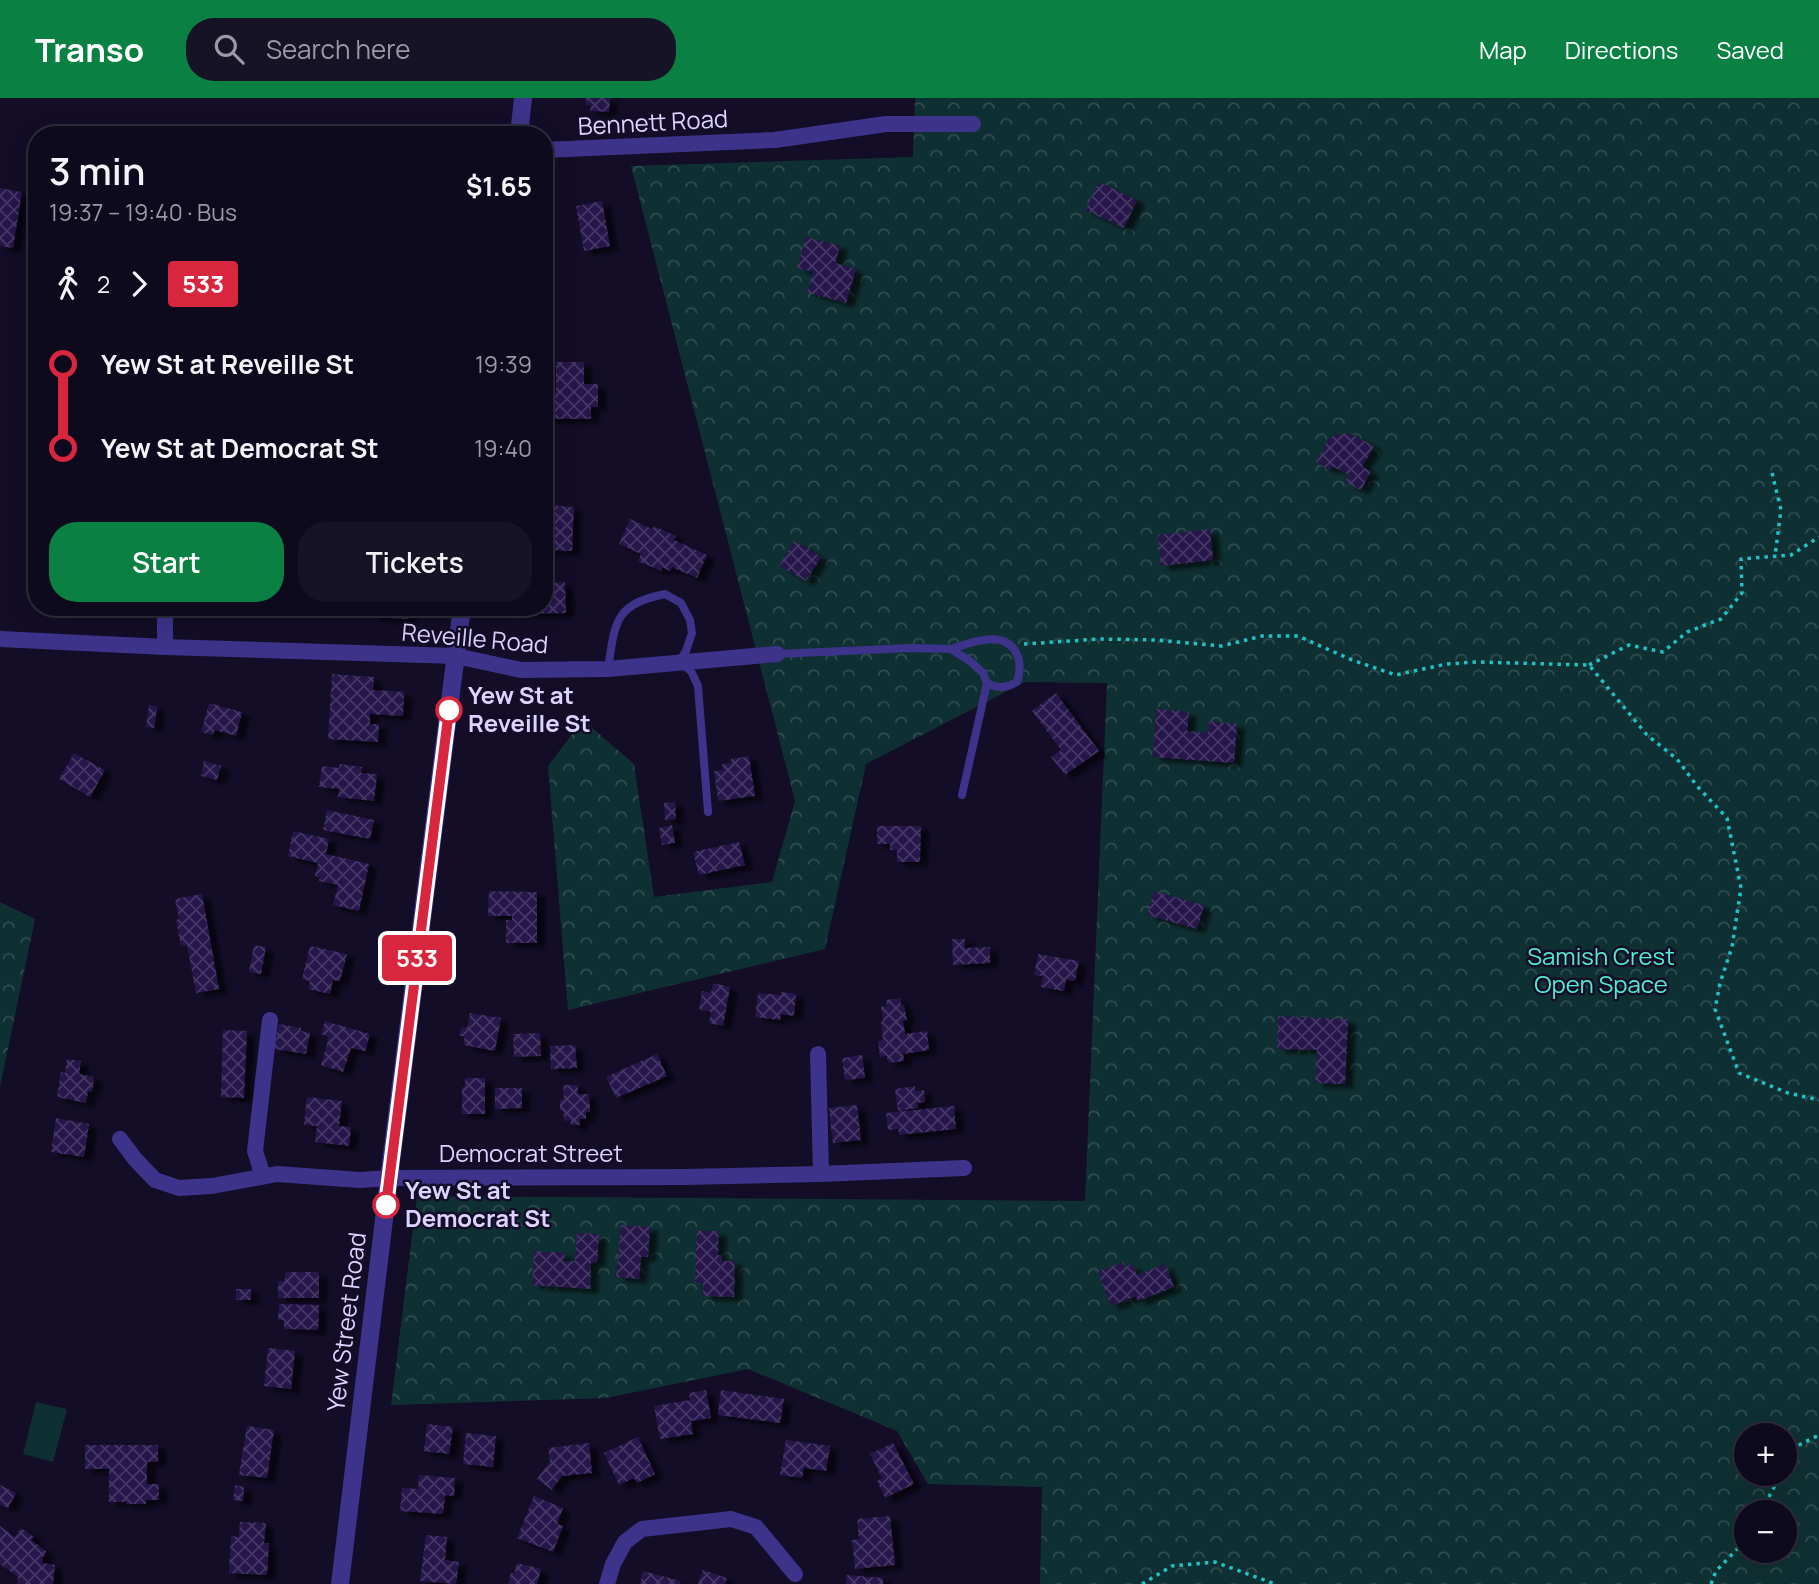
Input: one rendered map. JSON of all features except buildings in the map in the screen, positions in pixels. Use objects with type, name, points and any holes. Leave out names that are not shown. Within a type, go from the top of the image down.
[{"type":"street","points":[[520,126],[523,98]]},
{"type":"street","name":"Bennett Road","points":[[553,150],[775,140],[886,124],[973,124]]},
{"type":"street","points":[[165,616],[165,647]]},
{"type":"street","name":"Yew Street Road","points":[[340,1584],[461,616]]},
{"type":"street","name":"Reveille Road","points":[[0,639],[456,656],[521,670],[608,669],[777,654]]},
{"type":"street","points":[[263,1177],[255,1151],[270,1020]]},
{"type":"street","points":[[818,1054],[821,1174]]},
{"type":"street","name":"Democrat Street","points":[[120,1139],[155,1180],[180,1188],[212,1186],[277,1174],[360,1180],[672,1177],[964,1168]]},
{"type":"street","points":[[607,1584],[613,1564],[625,1542],[642,1529],[731,1519],[756,1527],[795,1573]]},
{"type":"lane","points":[[608,669],[616,622],[629,607],[646,597],[665,594],[681,603],[690,620],[692,634],[686,652],[679,662],[691,671],[698,686],[708,812]]},
{"type":"lane","points":[[777,654],[911,648],[951,649],[985,639],[999,639],[1012,646],[1019,656],[1021,669],[1017,682],[1006,688],[994,686],[987,682],[983,673],[970,661],[951,649]]},
{"type":"lane","points":[[962,795],[987,682]]},
{"type":"path","points":[[1772,473],[1781,510],[1775,556]]},
{"type":"path","points":[[1012,646],[1100,639],[1156,640],[1222,646],[1262,636],[1298,636],[1352,660],[1396,675],[1446,664],[1477,662],[1589,665],[1629,645],[1663,652],[1687,632],[1721,619],[1742,593],[1741,559],[1791,555],[1819,537]]},
{"type":"path","points":[[1589,665],[1647,735],[1677,759],[1727,818],[1741,888],[1732,947],[1715,1009],[1740,1073],[1788,1093],[1819,1100]]},
{"type":"path","points":[[1797,1446],[1819,1435]]},
{"type":"path","points":[[1711,1584],[1716,1571],[1734,1552]]},
{"type":"path","points":[[1142,1584],[1172,1566],[1214,1562],[1275,1584]]},
{"type":"green space","name":"Samish Crest Open Space","points":[[915,98],[1819,98],[1819,1584],[1040,1584],[1042,1487],[928,1484],[897,1431],[748,1369],[606,1398],[391,1405],[417,1196],[1085,1201],[1107,683],[1025,682],[866,764],[825,949],[568,1010],[548,766],[583,720],[634,764],[654,897],[772,882],[795,801],[631,166],[913,157]]},
{"type":"green space","points":[[0,902],[35,919],[0,1087]]},
{"type":"green space","points":[[36,1402],[67,1409],[53,1462],[23,1454]]},
{"type":"bus line","name":"533","points":[[386,1205],[449,710]]},
{"type":"place","name":"Yew St at Reveille St","points":[[449,710]]},
{"type":"place","name":"Yew St at Democrat St","points":[[386,1205]]}]
